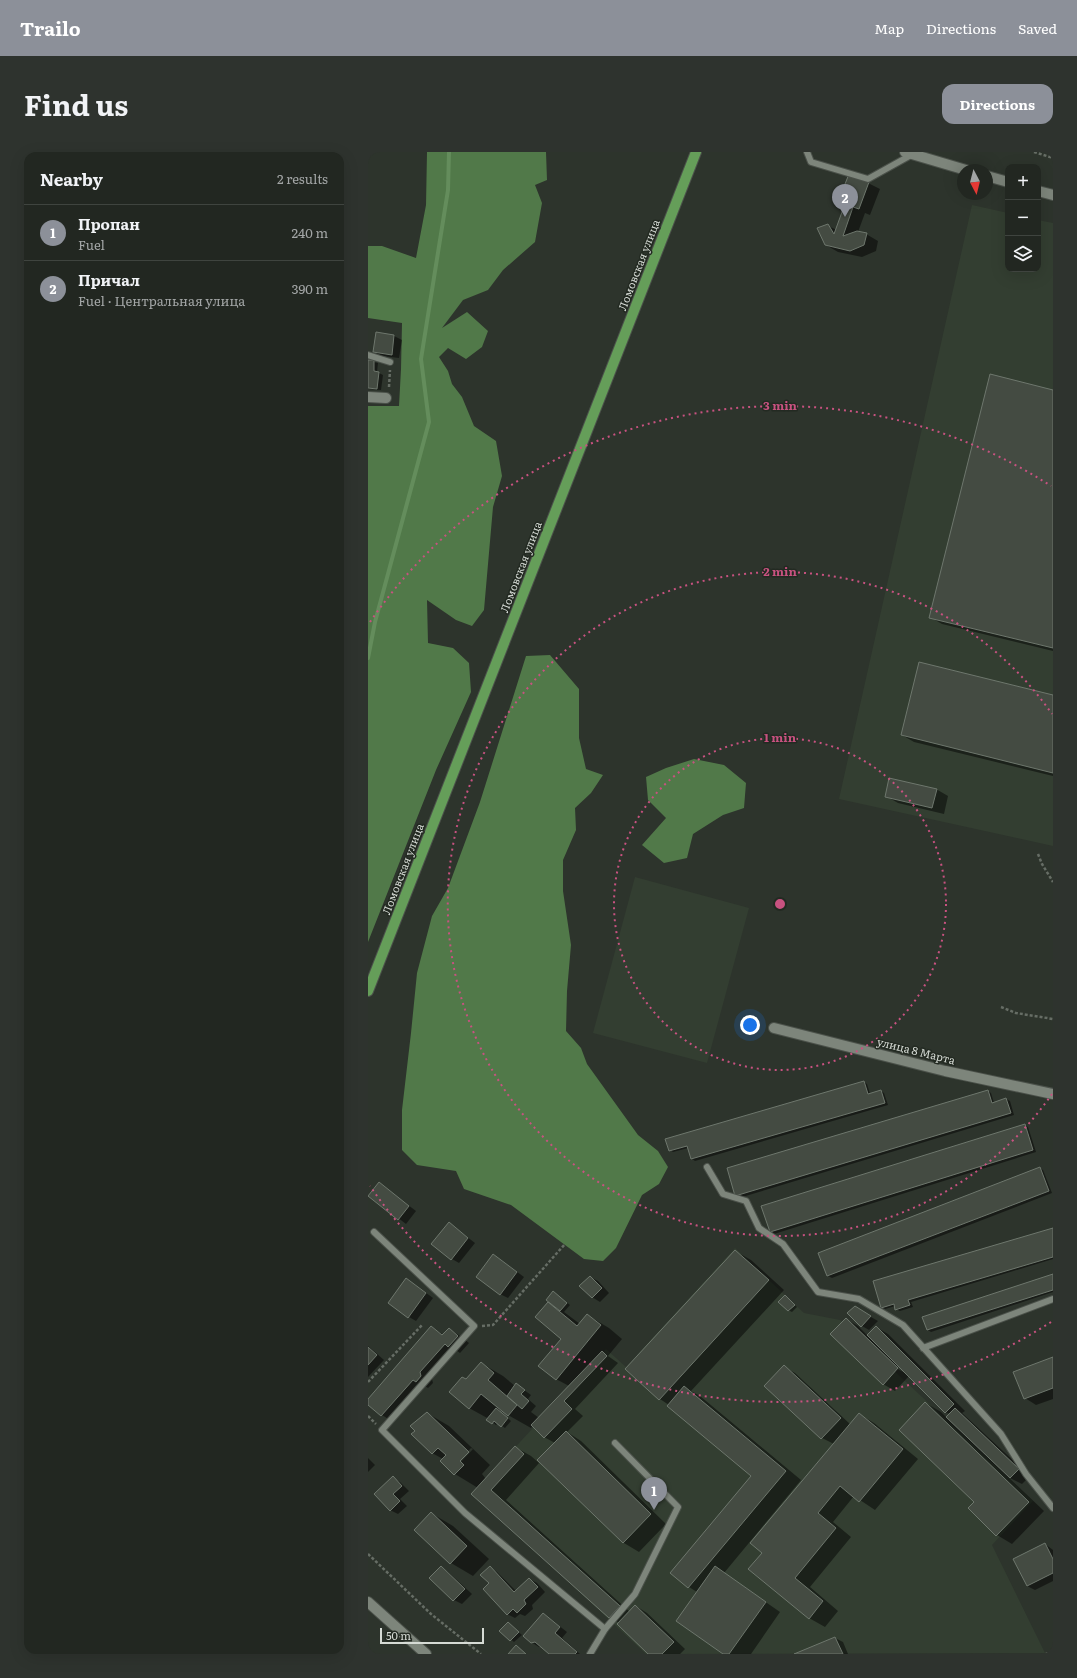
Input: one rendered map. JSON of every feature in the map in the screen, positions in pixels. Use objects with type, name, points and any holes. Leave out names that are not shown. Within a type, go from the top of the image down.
[{"type":"main road","name":"Ломовская улица","points":[[368,991],[696,152]]},
{"type":"street","points":[[909,153],[957,167]]},
{"type":"street","points":[[993,178],[1005,181]]},
{"type":"street","points":[[1041,192],[1053,195]]},
{"type":"street","points":[[368,396],[386,398]]},
{"type":"street","name":"улица 8 Марта","points":[[774,1028],[945,1071],[1053,1094]]},
{"type":"street","points":[[368,1602],[426,1654]]},
{"type":"lane","points":[[807,152],[811,162],[868,179],[909,153]]},
{"type":"lane","points":[[368,356],[390,362]]},
{"type":"lane","points":[[707,1167],[724,1194],[746,1201],[759,1228],[783,1244],[818,1292],[858,1299],[903,1325],[1001,1434],[1026,1474],[1053,1508]]},
{"type":"lane","points":[[374,1232],[474,1326],[382,1430],[465,1513],[605,1629]]},
{"type":"lane","points":[[923,1348],[1053,1298]]},
{"type":"lane","points":[[590,1654],[605,1629],[635,1594],[678,1507],[615,1443]]},
{"type":"path","points":[[1034,152],[1053,158]]},
{"type":"path","points":[[386,398],[391,381],[390,362]]},
{"type":"path","points":[[1038,854],[1053,882]]},
{"type":"path","points":[[1002,1007],[1016,1013],[1053,1019]]},
{"type":"path","points":[[474,1326],[492,1325],[565,1244]]},
{"type":"path","points":[[368,1382],[423,1324]]},
{"type":"path","points":[[368,1554],[431,1614],[481,1654]]},
{"type":"path","points":[[1046,1654],[1053,1651]]},
{"type":"shaded area","points":[[972,205],[1005,212],[1005,272],[1041,272],[1041,221],[1053,223],[1053,846],[839,799]]},
{"type":"shaded area","points":[[635,877],[749,908],[707,1063],[593,1033]]},
{"type":"shaded area","points":[[735,1248],[804,1313],[840,1320],[1033,1501],[992,1545],[1045,1653],[646,1654],[473,1493],[606,1349],[626,1367]]},
{"type":"green space","points":[[427,152],[546,152],[547,180],[535,185],[542,203],[535,242],[503,270],[488,290],[463,300],[442,328],[467,312],[488,331],[482,347],[466,359],[448,348],[439,357],[448,371],[452,384],[462,397],[474,426],[496,441],[502,476],[493,507],[484,610],[472,626],[456,620],[427,600],[428,643],[453,648],[469,663],[471,692],[436,770],[368,942],[368,406],[399,406],[402,323],[368,318],[368,246],[382,246],[416,258],[426,205]]},
{"type":"green space","points":[[550,655],[579,689],[579,738],[586,769],[603,775],[591,793],[575,808],[576,830],[563,860],[563,891],[571,945],[567,991],[566,1031],[581,1048],[587,1064],[638,1135],[658,1151],[668,1167],[659,1184],[642,1195],[616,1248],[603,1261],[584,1259],[511,1205],[464,1189],[456,1171],[417,1165],[402,1150],[402,1110],[417,973],[432,916],[448,888],[480,802],[526,656]]},
{"type":"green space","points":[[694,759],[724,765],[746,783],[744,808],[723,815],[693,834],[687,858],[664,863],[642,845],[666,818],[648,800],[646,777],[666,768]]},
{"type":"building","points":[[849,174],[869,182],[859,209],[853,207],[843,236],[857,231],[867,233],[864,245],[850,251],[825,245],[817,228],[828,224],[834,234],[846,201],[839,199]]},
{"type":"building","points":[[376,332],[394,335],[392,355],[373,352]]},
{"type":"building","points":[[368,360],[374,360],[374,371],[379,372],[377,389],[368,388]]},
{"type":"building","points":[[990,374],[1053,390],[1053,648],[929,618]]},
{"type":"building","points":[[919,662],[1053,695],[1053,773],[901,735]]},
{"type":"building","points":[[889,778],[937,789],[932,808],[885,797]]},
{"type":"building","points":[[864,1081],[868,1094],[881,1090],[885,1103],[691,1159],[687,1146],[669,1151],[665,1139]]},
{"type":"building","points":[[988,1090],[992,1103],[1006,1098],[1011,1113],[735,1196],[727,1168]]},
{"type":"building","points":[[1025,1124],[1033,1150],[770,1232],[761,1206]]},
{"type":"building","points":[[1040,1167],[1049,1191],[827,1276],[818,1253]]},
{"type":"building","points":[[379,1182],[409,1206],[398,1220],[368,1196]]},
{"type":"building","points":[[449,1222],[468,1238],[451,1260],[431,1244]]},
{"type":"building","points":[[1053,1228],[1053,1257],[908,1300],[910,1305],[895,1310],[894,1304],[881,1308],[873,1281]]},
{"type":"building","points":[[735,1250],[769,1280],[659,1400],[625,1369]]},
{"type":"building","points":[[493,1254],[517,1272],[500,1295],[476,1277]]},
{"type":"building","points":[[1053,1274],[1053,1290],[927,1330],[922,1317]]},
{"type":"building","points":[[590,1276],[602,1288],[592,1298],[579,1286]]},
{"type":"building","points":[[406,1278],[426,1293],[408,1318],[388,1303]]},
{"type":"building","points":[[553,1291],[567,1303],[560,1311],[546,1300]]},
{"type":"building","points":[[785,1295],[795,1305],[788,1311],[778,1302]]},
{"type":"building","points":[[548,1302],[577,1326],[587,1314],[601,1325],[556,1380],[538,1366],[561,1339],[535,1317]]},
{"type":"building","points":[[855,1306],[871,1316],[861,1327],[847,1313]]},
{"type":"building","points":[[846,1318],[898,1368],[883,1385],[830,1334]]},
{"type":"building","points":[[431,1326],[442,1335],[449,1328],[458,1336],[448,1347],[445,1344],[420,1372],[421,1376],[416,1382],[413,1380],[381,1416],[368,1405],[368,1399]]},
{"type":"building","points":[[876,1326],[954,1404],[945,1413],[867,1335]]},
{"type":"building","points":[[368,1347],[377,1355],[368,1365]]},
{"type":"building","points":[[602,1351],[607,1356],[564,1401],[572,1409],[544,1438],[531,1425]]},
{"type":"building","points":[[1053,1357],[1053,1388],[1024,1399],[1013,1372]]},
{"type":"building","points":[[481,1362],[494,1373],[488,1380],[517,1405],[508,1416],[481,1394],[469,1409],[449,1392],[462,1377],[466,1379]]},
{"type":"building","points":[[784,1365],[841,1418],[821,1439],[764,1386]]},
{"type":"building","points":[[516,1383],[525,1390],[521,1394],[529,1401],[522,1409],[507,1396]]},
{"type":"building","points":[[684,1386],[786,1471],[688,1588],[670,1573],[751,1476],[667,1406]]},
{"type":"building","points":[[925,1402],[1029,1502],[996,1536],[968,1508],[974,1502],[899,1430]]},
{"type":"building","points":[[496,1408],[508,1418],[501,1427],[494,1421],[492,1424],[486,1420]]},
{"type":"building","points":[[955,1408],[1019,1469],[1010,1478],[946,1417]]},
{"type":"building","points":[[427,1412],[469,1452],[460,1461],[464,1465],[454,1475],[440,1461],[446,1455],[438,1448],[432,1454],[411,1434],[415,1431],[410,1426]]},
{"type":"building","points":[[859,1413],[903,1449],[859,1502],[840,1486],[818,1513],[836,1528],[795,1578],[823,1601],[809,1619],[748,1569],[762,1553],[750,1543]]},
{"type":"building","points":[[566,1431],[651,1514],[623,1543],[537,1460]]},
{"type":"building","points":[[515,1446],[524,1454],[491,1490],[620,1606],[609,1618],[471,1494]]},
{"type":"building","points":[[393,1476],[402,1486],[393,1494],[400,1501],[390,1511],[374,1494]]},
{"type":"building","points":[[431,1512],[467,1546],[450,1564],[414,1530]]},
{"type":"building","points":[[1045,1543],[1053,1559],[1053,1573],[1027,1586],[1013,1559]]},
{"type":"building","points":[[441,1566],[465,1589],[453,1601],[429,1578]]},
{"type":"building","points":[[490,1566],[514,1592],[529,1578],[538,1587],[524,1600],[526,1604],[517,1613],[513,1609],[507,1615],[483,1589],[489,1583],[480,1575]]},
{"type":"building","points":[[715,1566],[766,1602],[729,1654],[723,1654],[676,1621]]},
{"type":"building","points":[[635,1605],[674,1642],[662,1654],[648,1654],[617,1624]]},
{"type":"building","points":[[543,1613],[560,1627],[555,1633],[577,1652],[575,1654],[549,1654],[535,1642],[531,1643],[523,1636]]},
{"type":"building","points":[[508,1622],[519,1632],[510,1641],[499,1631]]},
{"type":"building","points":[[835,1637],[843,1654],[794,1654]]},
{"type":"building","points":[[516,1645],[526,1654],[508,1654]]},
{"type":"waterway","points":[[368,658],[375,622],[429,422],[421,359],[448,190],[449,152]]},
{"type":"place","name":"Причал","points":[[845,217]]},
{"type":"place","name":"Пропан","points":[[654,1510]]}]
